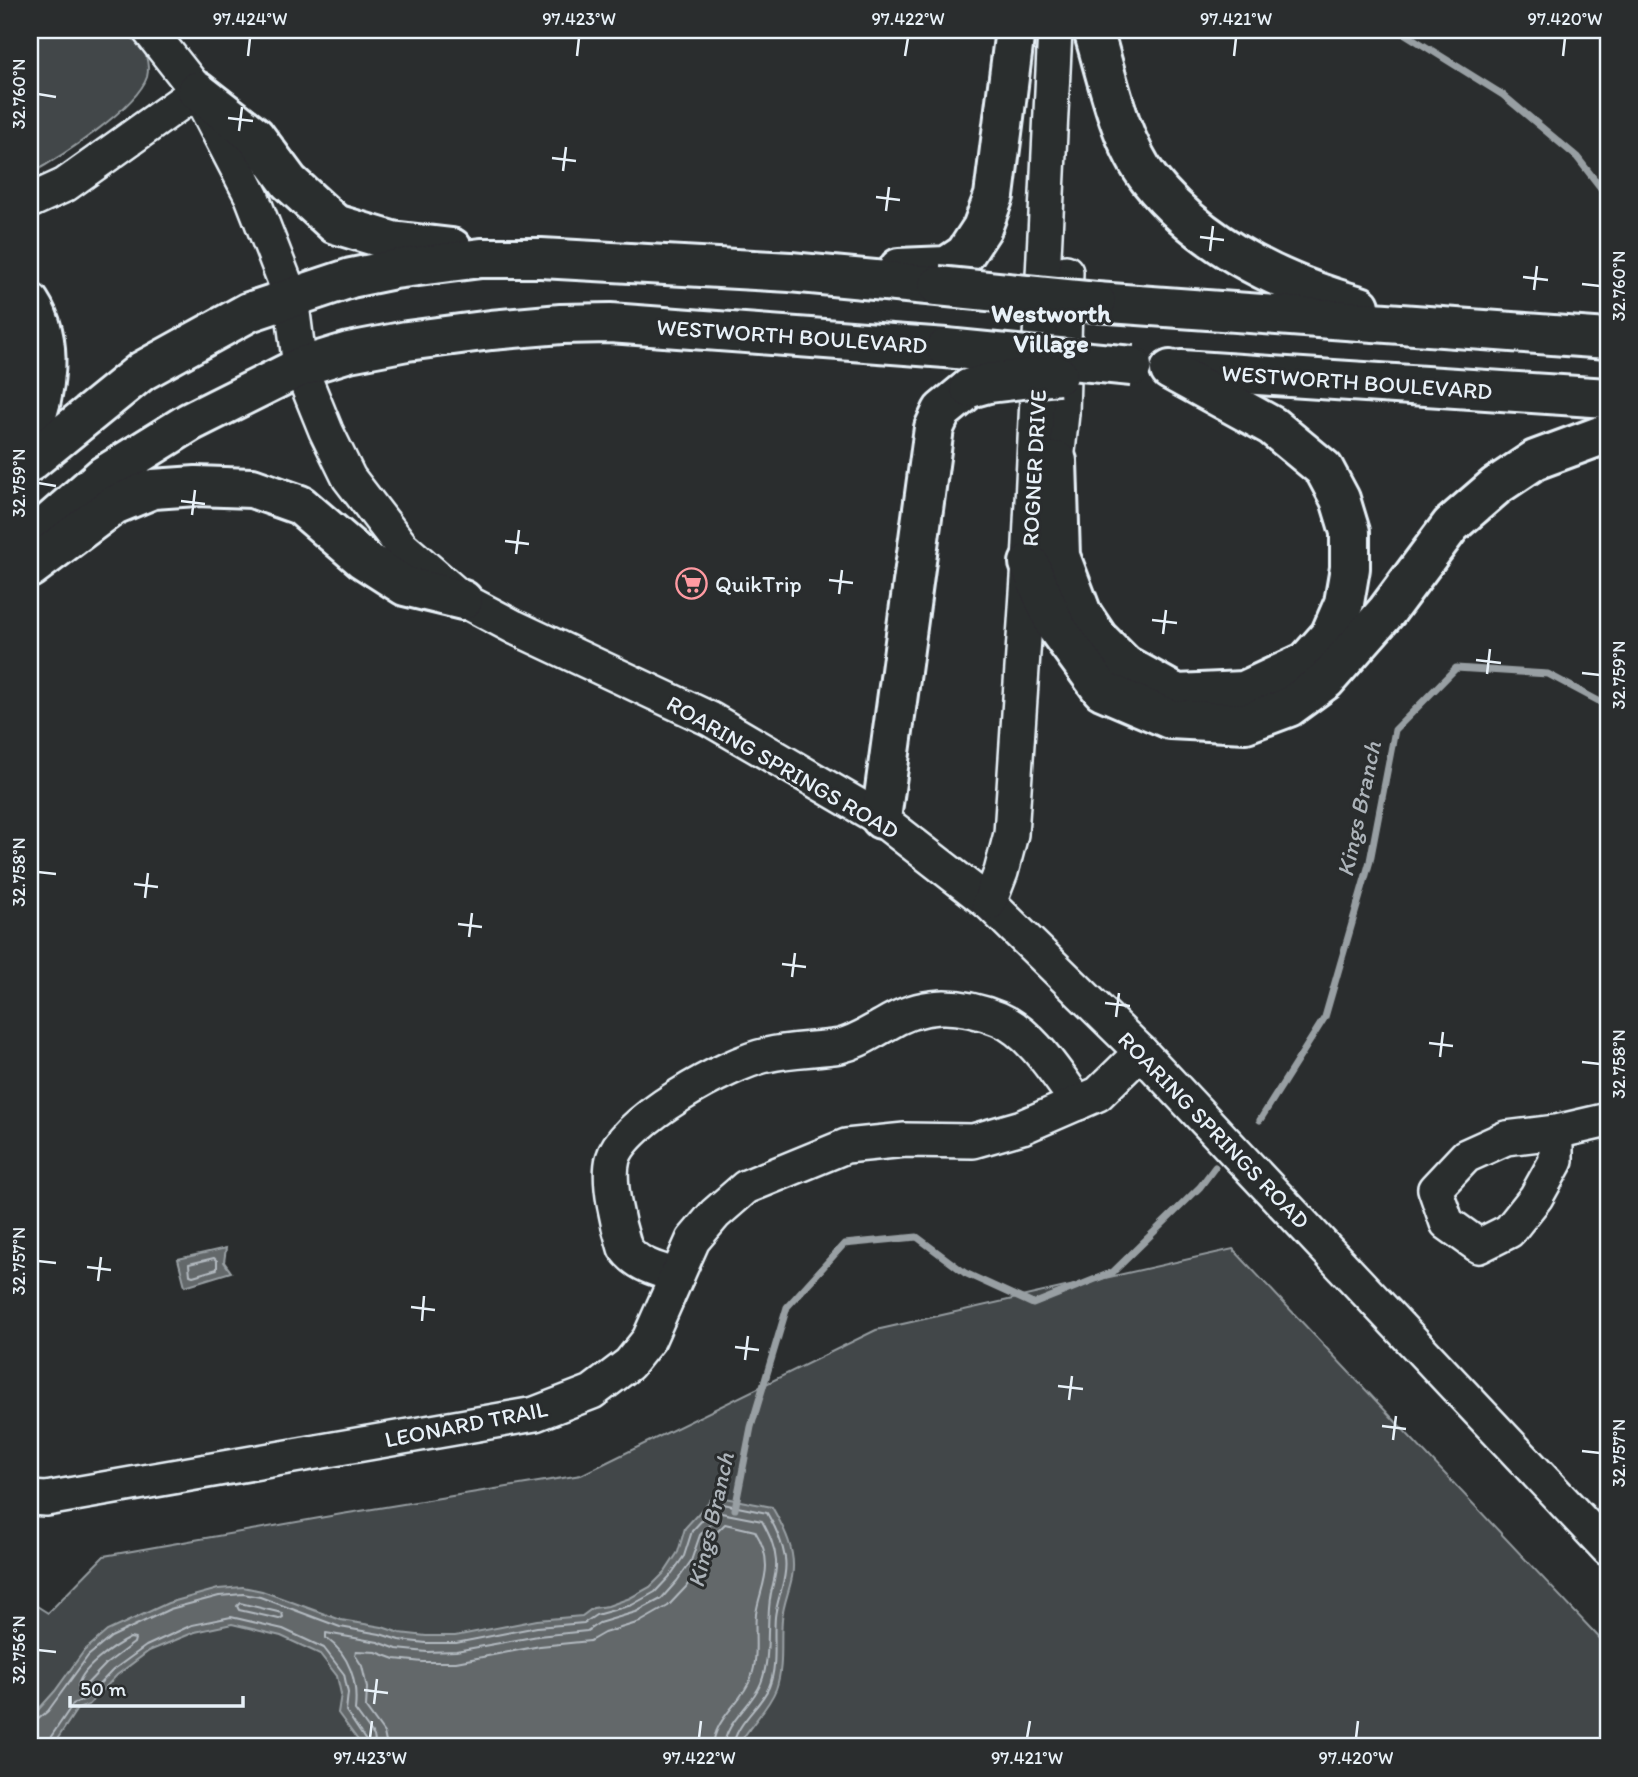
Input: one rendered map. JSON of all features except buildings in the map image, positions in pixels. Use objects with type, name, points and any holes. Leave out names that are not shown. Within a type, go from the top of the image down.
[{"type":"main road","points":[[790,272],[947,266],[965,254],[982,228],[994,196],[1015,30]]},
{"type":"main road","points":[[1093,30],[1119,117],[1132,147],[1149,178],[1202,233],[1253,264],[1324,296],[1429,325]]},
{"type":"main road","points":[[197,91],[255,136],[289,182],[335,224],[392,240],[541,258]]},
{"type":"main road","points":[[30,461],[142,371],[249,312],[351,278],[395,269],[481,258],[541,258],[790,272],[1096,302],[1608,339]]},
{"type":"main road","points":[[610,323],[616,262]]},
{"type":"main road","points":[[30,303],[41,327],[47,367],[30,435]]},
{"type":"main road","name":"WESTWORTH BOULEVARD","points":[[30,540],[103,476],[190,422],[300,367],[349,352],[407,341],[538,326],[610,323],[946,348],[1170,370],[1608,398]]},
{"type":"main road","points":[[881,819],[934,429],[942,411],[970,388],[988,383],[1132,366]]},
{"type":"main road","points":[[1057,461],[1060,556],[1082,614],[1098,638],[1125,665],[1177,694],[1244,691],[1306,662],[1330,635],[1344,603],[1350,568],[1350,532],[1340,499],[1324,469],[1272,426],[1170,370]]},
{"type":"main road","points":[[1030,564],[1056,627],[1102,690],[1170,719],[1245,723],[1289,706],[1326,680],[1387,611],[1451,525],[1496,486],[1535,460],[1608,433]]},
{"type":"main road","points":[[30,568],[114,505],[153,489],[196,486],[252,488],[300,505],[363,559],[405,586],[463,600]]},
{"type":"street","name":"ROARING SPRINGS ROAD","points":[[149,30],[197,91],[252,197],[290,297],[300,367],[326,431],[349,478],[402,547],[463,600],[514,627],[710,719],[881,819],[989,903],[1141,1052],[1608,1549]]},
{"type":"street","name":"ROGNER DRIVE","points":[[989,903],[1011,834],[1030,564],[1055,30]]},
{"type":"street","name":"ROGNER DRIVE","points":[[1057,461],[1062,414],[1073,30]]},
{"type":"street","points":[[30,201],[65,185],[197,91]]},
{"type":"street","points":[[677,1276],[643,1265],[625,1248],[611,1175],[612,1162],[616,1150],[624,1141],[670,1101],[703,1080],[765,1055],[839,1046],[861,1040],[912,1010],[936,1006],[965,1009],[1001,1020],[1038,1048],[1078,1103]]},
{"type":"street","name":"LEONARD TRAIL","points":[[30,1498],[46,1499],[535,1414],[592,1392],[629,1364],[649,1339],[693,1240],[715,1214],[746,1187],[846,1146],[905,1140],[973,1141],[1022,1126],[1098,1094],[1141,1052]]},
{"type":"street","points":[[1556,1132],[1608,1121]]},
{"type":"shaded area","points":[[30,30],[136,30],[145,53],[148,71],[140,89],[113,117],[30,174]]},
{"type":"shaded area","points":[[1233,1249],[1608,1647],[1608,1747],[30,1747],[30,1606],[32,1603],[48,1613],[104,1556],[581,1475],[876,1330]]},
{"type":"water","points":[[226,1248],[224,1262],[231,1272],[185,1286],[178,1259]]},
{"type":"water","points":[[714,1496],[772,1507],[785,1532],[793,1558],[792,1577],[781,1628],[781,1663],[776,1689],[738,1747],[363,1747],[338,1713],[341,1694],[337,1676],[320,1654],[281,1636],[232,1624],[195,1632],[149,1651],[117,1675],[89,1705],[77,1709],[52,1747],[30,1747],[30,1719],[55,1691],[84,1651],[107,1631],[168,1603],[218,1589],[243,1587],[262,1591],[341,1620],[426,1636],[455,1636],[537,1620],[582,1616],[593,1608],[630,1598],[650,1587],[665,1572],[678,1552],[685,1528]]},
{"type":"waterway","name":"Kings Branch","points":[[1399,30],[1503,95],[1577,157],[1608,197]]},
{"type":"waterway","name":"Kings Branch","points":[[1260,1120],[1325,1017],[1370,861],[1395,730],[1456,668],[1548,674],[1608,706]]},
{"type":"waterway","name":"Kings Branch","points":[[735,1509],[751,1427],[787,1307],[844,1244],[917,1237],[965,1273],[1033,1304],[1113,1272],[1200,1187],[1215,1167]]},
{"type":"place","name":"QuikTrip","points":[[692,584]]},
{"type":"district","name":"Westworth Village","points":[[1051,328]]}]
